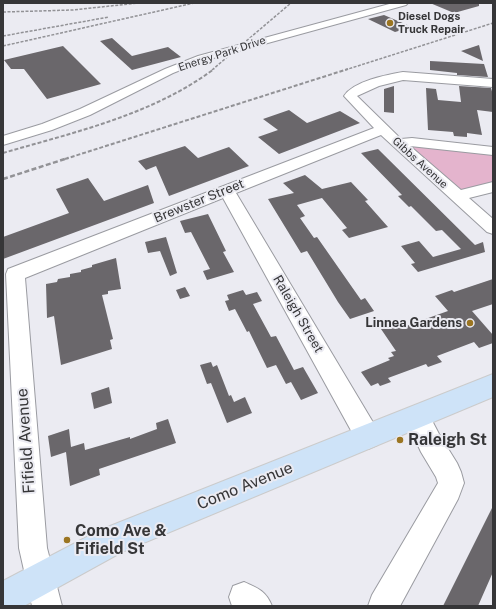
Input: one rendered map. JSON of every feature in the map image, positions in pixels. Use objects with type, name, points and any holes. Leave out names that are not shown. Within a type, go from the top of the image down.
[{"type":"main road","name":"Como Avenue","points":[[3,599],[43,592],[93,550],[138,529],[368,437],[493,385]]},
{"type":"street","name":"Energy Park Drive","points":[[3,141],[85,112],[169,71],[202,58],[403,3]]},
{"type":"street","name":"Gibbs Avenue","points":[[493,83],[403,76],[355,91],[350,96],[398,143],[493,228]]},
{"type":"street","name":"Brewster Street","points":[[15,274],[383,129]]},
{"type":"street","points":[[398,143],[412,142],[493,151]]},
{"type":"street","points":[[458,196],[493,187]]},
{"type":"street","name":"Raleigh Street","points":[[227,190],[368,437]]},
{"type":"street","name":"Fifield Avenue","points":[[15,274],[33,548],[43,592]]},
{"type":"street","points":[[383,606],[449,490],[451,483],[448,472],[430,443],[417,417]]},
{"type":"shaded area","points":[[411,146],[493,153],[493,182],[464,190],[459,189],[412,148]]},
{"type":"building","points":[[430,3],[479,3],[479,6],[454,13]]},
{"type":"building","name":"Diesel Dogs Truck Repair","points":[[384,15],[412,27],[395,32],[368,19]]},
{"type":"building","points":[[112,38],[132,56],[168,47],[181,57],[132,70],[100,41]]},
{"type":"building","points":[[479,45],[483,61],[461,51]]},
{"type":"building","points":[[63,46],[101,84],[47,99],[24,69],[11,69],[4,60]]},
{"type":"building","points":[[430,61],[484,64],[488,77],[457,75],[457,73],[430,70]]},
{"type":"building","points":[[394,86],[394,113],[384,112],[384,89]]},
{"type":"building","points":[[459,86],[491,88],[493,95],[493,112],[477,110],[482,135],[467,133],[467,137],[454,136],[453,132],[428,130],[426,88],[436,89],[438,100],[461,102]]},
{"type":"building","points":[[289,110],[307,123],[340,111],[360,123],[279,154],[258,137],[278,130],[263,119]]},
{"type":"building","points":[[185,146],[198,158],[229,147],[249,166],[169,196],[156,166],[146,170],[138,161]]},
{"type":"building","points":[[378,149],[475,245],[483,242],[485,252],[418,272],[411,264],[415,263],[401,246],[419,241],[433,257],[461,249],[442,230],[436,231],[411,206],[409,207],[398,196],[402,195],[361,153]]},
{"type":"building","points":[[305,175],[322,189],[351,182],[368,200],[365,201],[388,227],[349,238],[342,230],[347,228],[322,198],[297,205],[305,216],[300,218],[314,238],[317,237],[361,300],[365,298],[374,311],[350,319],[307,251],[301,253],[268,199],[294,193],[283,183]]},
{"type":"building","points":[[88,178],[104,201],[148,185],[154,203],[3,259],[3,237],[69,213],[56,189]]},
{"type":"building","points":[[208,214],[226,251],[223,252],[234,272],[207,280],[203,271],[210,269],[191,232],[185,233],[180,221]]},
{"type":"building","points":[[166,237],[177,273],[170,276],[160,251],[148,253],[145,242]]},
{"type":"building","points":[[116,258],[121,289],[108,291],[108,294],[102,295],[113,339],[110,340],[112,349],[61,365],[54,316],[47,318],[46,284],[57,282],[58,279],[70,277],[70,274],[81,272],[81,270],[92,267],[92,265]]},
{"type":"building","points":[[493,279],[493,304],[472,311],[493,335],[493,343],[479,348],[474,342],[437,356],[442,362],[428,367],[426,364],[388,378],[391,382],[380,386],[378,383],[371,386],[361,372],[390,360],[388,358],[394,356],[391,352],[396,351],[381,329],[395,324],[397,327],[403,327],[448,311],[435,296],[452,290],[454,292]]},
{"type":"building","points":[[185,287],[190,296],[180,299],[176,290]]},
{"type":"building","points":[[243,290],[246,295],[257,292],[262,301],[253,304],[271,337],[276,336],[294,370],[303,367],[318,393],[301,400],[291,382],[286,384],[276,365],[267,368],[249,331],[247,332],[235,309],[229,311],[225,301],[229,300],[227,295]]},
{"type":"building","points":[[211,362],[213,367],[217,365],[229,396],[231,395],[234,402],[245,397],[252,413],[227,423],[211,383],[207,384],[200,365]]},
{"type":"building","points":[[109,387],[112,403],[94,409],[91,393]]},
{"type":"building","points":[[168,419],[176,443],[99,469],[100,475],[70,486],[66,452],[51,457],[48,436],[69,429],[71,447],[84,443],[85,450],[130,437],[130,439],[157,429],[156,423]]},
{"type":"building","points":[[493,506],[493,572],[478,606],[443,606]]},
{"type":"railway","points":[[3,12],[73,10],[138,3]]},
{"type":"railway","points":[[3,46],[194,3]]},
{"type":"railway","points":[[212,70],[291,3]]},
{"type":"railway","points":[[3,36],[109,17]]},
{"type":"railway","points":[[345,70],[493,23]]},
{"type":"railway","points":[[3,153],[85,129],[139,110],[165,99],[214,69]]},
{"type":"railway","points":[[65,159],[348,69]]},
{"type":"railway","points":[[3,179],[68,158]]},
{"type":"place","name":"Diesel Dogs Truck Repair","points":[[390,23]]},
{"type":"place","name":"Linnea Gardens","points":[[470,323]]},
{"type":"place","name":"Raleigh St","points":[[400,440]]},
{"type":"place","name":"Como Ave & Fifield St","points":[[67,540]]}]
